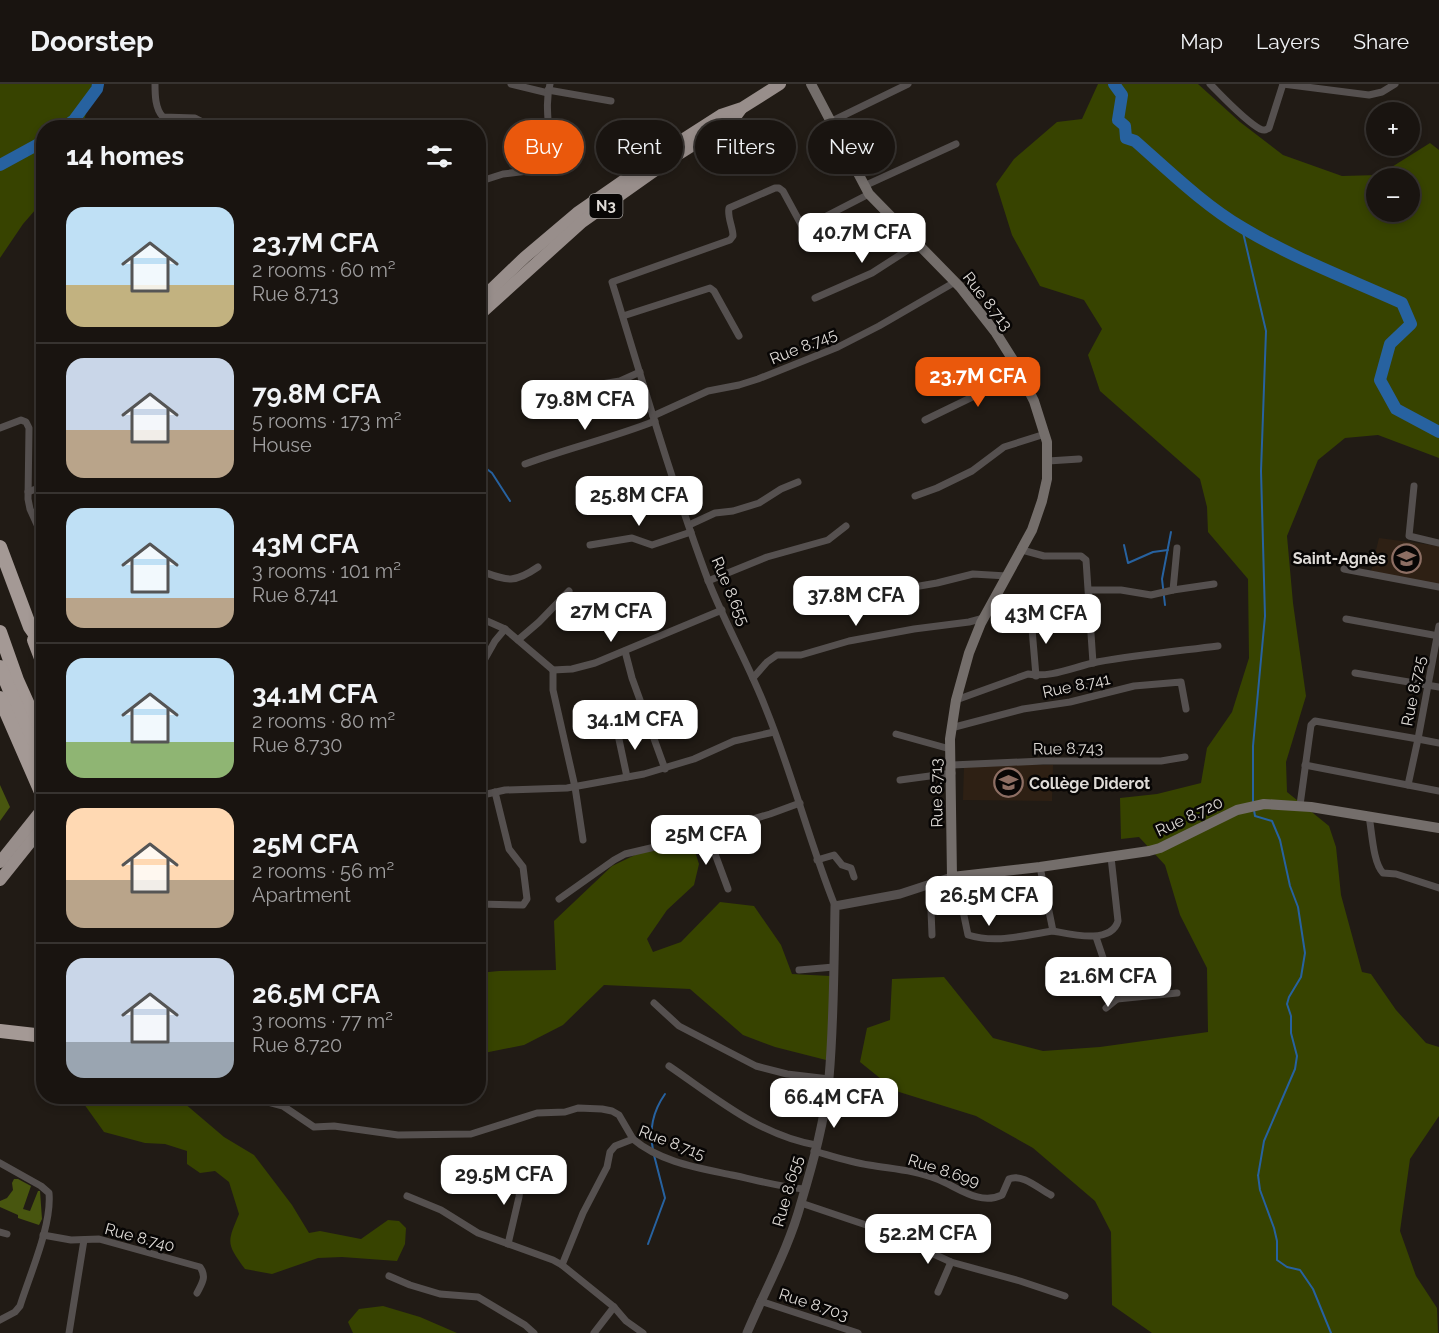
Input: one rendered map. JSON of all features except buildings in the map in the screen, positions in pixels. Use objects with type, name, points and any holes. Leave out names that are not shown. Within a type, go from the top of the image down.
[{"type":"highway","name":"N3","points":[[486,294],[525,257],[577,213],[692,134],[721,116],[742,108],[780,84]]},
{"type":"highway","name":"N3","points":[[486,309],[582,222],[671,159],[733,120],[742,108]]},
{"type":"highway","points":[[0,547],[36,644]]},
{"type":"highway","points":[[30,627],[36,636]]},
{"type":"highway","points":[[0,632],[17,680],[36,722]]},
{"type":"highway","points":[[0,667],[36,761]]},
{"type":"highway","points":[[0,698],[11,725]]},
{"type":"highway","points":[[0,707],[36,766]]},
{"type":"highway","points":[[0,862],[36,817]]},
{"type":"highway","points":[[0,880],[36,835]]},
{"type":"highway","points":[[0,1031],[36,1035]]},
{"type":"main road","name":"Rue 8.713","points":[[811,84],[829,120]]},
{"type":"main road","name":"Rue 8.713","points":[[858,174],[867,190],[955,282],[996,333],[1034,401],[1045,434],[1048,461],[1042,501],[1032,530],[984,618],[969,653],[956,700],[950,749],[954,877]]},
{"type":"main road","name":"Rue 8.720","points":[[954,877],[1112,857],[1160,848],[1253,805],[1300,805],[1439,828]]},
{"type":"street","points":[[155,84],[157,106],[163,117],[199,120]]},
{"type":"street","points":[[511,84],[611,101]]},
{"type":"street","points":[[834,120],[908,84]]},
{"type":"street","points":[[1210,84],[1249,121],[1262,130],[1269,128],[1283,84],[1368,95],[1382,92],[1395,84]]},
{"type":"street","points":[[486,179],[503,174],[536,170],[548,162],[550,151],[546,109],[549,89]]},
{"type":"street","points":[[867,190],[956,144]]},
{"type":"street","name":"Rue 8.655","points":[[747,1333],[786,1246],[801,1203],[815,1148],[829,1079],[835,906],[817,860],[800,803],[753,678],[708,580],[612,282],[730,240],[733,231],[729,208],[775,188],[783,192],[802,226],[805,227],[867,190]]},
{"type":"street","points":[[815,298],[872,273],[917,244]]},
{"type":"street","name":"Rue 8.745","points":[[525,464],[563,450],[625,433],[708,391],[758,379],[838,347],[955,282]]},
{"type":"street","points":[[623,316],[710,288],[714,291],[739,336]]},
{"type":"street","points":[[553,397],[590,386],[620,381],[640,372]]},
{"type":"street","points":[[925,420],[1020,374]]},
{"type":"street","points":[[0,428],[21,420],[29,428],[28,492],[30,509],[36,522]]},
{"type":"street","points":[[915,496],[972,471],[1004,447],[1045,434]]},
{"type":"street","points":[[1048,461],[1079,459]]},
{"type":"street","points":[[590,544],[632,538],[652,545],[690,528],[715,513],[733,511],[759,503],[781,489],[798,482]]},
{"type":"street","points":[[1414,486],[1409,536],[1439,543]]},
{"type":"street","points":[[28,492],[36,489]]},
{"type":"street","points":[[708,580],[767,557],[828,540],[846,526]]},
{"type":"street","points":[[1173,590],[1177,548]]},
{"type":"street","points":[[1022,550],[1044,556],[1084,557],[1089,590],[1093,663]]},
{"type":"street","points":[[486,573],[513,580],[523,577],[538,567]]},
{"type":"street","points":[[1344,569],[1439,587]]},
{"type":"street","points":[[873,594],[937,584],[973,574],[1007,576]]},
{"type":"street","points":[[1089,590],[1121,590],[1151,595],[1214,584]]},
{"type":"street","points":[[518,640],[569,591]]},
{"type":"street","points":[[486,621],[505,629],[553,670],[572,669],[595,663],[722,610]]},
{"type":"street","points":[[1031,617],[1036,676]]},
{"type":"street","points":[[753,678],[766,662],[777,655],[801,655],[860,639],[984,618]]},
{"type":"street","points":[[1346,619],[1438,635]]},
{"type":"street","name":"Rue 8.725","points":[[1439,626],[1418,739],[1439,743]]},
{"type":"street","points":[[486,657],[505,629]]},
{"type":"street","points":[[956,700],[1022,676],[1051,675],[1093,663],[1218,646]]},
{"type":"street","points":[[625,651],[632,678],[665,769]]},
{"type":"street","points":[[553,670],[554,690],[575,787],[582,840]]},
{"type":"street","points":[[1356,673],[1439,687]]},
{"type":"street","name":"Rue 8.741","points":[[951,728],[1023,709],[1070,702],[1134,686],[1180,682],[1186,709]]},
{"type":"street","points":[[1300,805],[1311,725],[1315,721],[1418,739],[1408,785]]},
{"type":"street","points":[[617,730],[627,777]]},
{"type":"street","points":[[486,794],[505,790],[549,790],[575,787],[665,769],[726,744],[774,732]]},
{"type":"street","points":[[896,734],[950,749]]},
{"type":"street","name":"Rue 8.743","points":[[900,780],[952,769],[1043,761],[1161,761],[1185,757]]},
{"type":"street","points":[[1305,765],[1439,791]]},
{"type":"street","points":[[486,904],[523,905],[527,899],[523,867],[509,849],[495,792]]},
{"type":"street","points":[[559,899],[625,854],[708,835],[800,803]]},
{"type":"street","points":[[1369,816],[1378,868],[1383,873],[1396,874],[1439,888]]},
{"type":"street","points":[[708,835],[728,889]]},
{"type":"street","points":[[817,860],[834,855],[842,865],[851,868],[854,877]]},
{"type":"street","points":[[835,906],[887,897],[954,877],[968,934],[980,939],[1003,940],[1053,931],[1096,937],[1113,929],[1118,921],[1112,857]]},
{"type":"street","points":[[1040,867],[1053,931]]},
{"type":"street","points":[[930,885],[932,935]]},
{"type":"street","points":[[1096,937],[1117,999]]},
{"type":"street","points":[[799,970],[834,967]]},
{"type":"street","points":[[1106,1008],[1117,999],[1177,993]]},
{"type":"street","points":[[654,1003],[680,1026],[756,1066],[780,1073],[829,1079]]},
{"type":"street","points":[[669,1066],[756,1126],[815,1148]]},
{"type":"street","points":[[275,1104],[283,1106],[314,1127],[334,1126],[398,1135],[471,1134],[537,1113],[565,1112],[578,1108],[602,1109],[619,1115],[633,1139]]},
{"type":"street","name":"Rue 8.715","points":[[562,1265],[583,1213],[607,1167],[610,1152],[615,1146],[633,1139],[640,1145],[686,1165],[753,1181],[804,1189]]},
{"type":"street","name":"Rue 8.699","points":[[815,1148],[869,1165],[915,1172],[940,1180],[970,1196],[998,1197],[1002,1195],[1009,1179],[1014,1176],[1021,1177],[1051,1196]]},
{"type":"street","points":[[0,1163],[49,1193],[43,1235],[20,1306],[15,1312],[0,1320]]},
{"type":"street","points":[[508,1244],[519,1197],[522,1172]]},
{"type":"street","points":[[407,1196],[441,1210],[470,1229],[562,1265],[643,1333]]},
{"type":"street","points":[[801,1203],[881,1230],[951,1262],[1065,1296]]},
{"type":"street","name":"Rue 8.740","points":[[43,1235],[61,1239],[99,1239],[200,1267],[204,1272],[204,1279],[197,1293]]},
{"type":"street","points":[[69,1333],[84,1240]]},
{"type":"street","points":[[938,1292],[951,1262]]},
{"type":"street","points":[[389,1276],[440,1294],[478,1297],[525,1325],[534,1333]]},
{"type":"street","name":"Rue 8.703","points":[[760,1301],[858,1333]]},
{"type":"street","points":[[594,1333],[614,1307]]},
{"type":"shaded area","name":"Saint-Agnès","points":[[1379,538],[1439,546],[1439,586],[1371,571]]},
{"type":"shaded area","name":"Collège Diderot","points":[[964,765],[1053,765],[1052,801],[963,800]]},
{"type":"green space","points":[[0,84],[92,84],[84,120],[36,120],[36,209],[0,258]]},
{"type":"green space","points":[[1098,84],[1198,84],[1240,122],[1283,155],[1342,176],[1366,175],[1366,222],[1420,222],[1420,168],[1390,168],[1409,156],[1420,156],[1420,149],[1430,143],[1439,150],[1439,458],[1378,435],[1345,438],[1318,460],[1287,536],[1293,603],[1306,696],[1286,762],[1287,792],[1329,826],[1336,847],[1341,895],[1362,972],[1371,974],[1396,1010],[1426,1043],[1439,1047],[1439,1116],[1410,1159],[1400,1231],[1416,1276],[1437,1308],[1438,1333],[1152,1333],[1112,1305],[1111,1232],[1095,1201],[1033,1148],[976,1116],[896,1091],[860,1062],[867,1028],[890,1020],[892,979],[944,977],[993,1038],[1043,1051],[1100,1047],[1208,1032],[1207,968],[1180,915],[1165,865],[1139,837],[1121,839],[1120,798],[1157,794],[1201,783],[1207,748],[1232,712],[1249,658],[1248,579],[1208,532],[1207,507],[1200,479],[1100,391],[1088,355],[1102,329],[1084,300],[1040,286],[1012,235],[996,184],[1014,159],[1057,122],[1082,119]]},
{"type":"green space","points":[[0,785],[10,807],[0,821]]},
{"type":"green space","points":[[692,842],[699,864],[694,885],[667,910],[647,939],[653,952],[681,942],[720,902],[754,906],[781,945],[792,974],[830,976],[830,1061],[775,1047],[743,1035],[690,989],[604,985],[563,1025],[524,1045],[486,1053],[486,972],[556,970],[554,921],[612,866],[654,846]]},
{"type":"green space","points":[[84,1104],[185,1104],[224,1137],[254,1155],[292,1205],[309,1233],[320,1231],[361,1239],[388,1220],[399,1221],[406,1228],[405,1244],[397,1261],[342,1257],[318,1258],[272,1274],[245,1269],[234,1254],[230,1243],[239,1214],[229,1182],[215,1171],[200,1173],[187,1164],[187,1151],[165,1144],[145,1143],[104,1132]]},
{"type":"green space","points":[[14,1179],[31,1186],[23,1209],[30,1211],[40,1191],[42,1219],[39,1225],[18,1218],[18,1215],[0,1207],[0,1201],[7,1198],[13,1190]]},
{"type":"green space","points":[[383,1306],[420,1317],[457,1333],[353,1333],[348,1322],[359,1309]]},
{"type":"waterway","points":[[74,120],[97,89],[98,84]]},
{"type":"waterway","points":[[1114,84],[1122,95],[1118,120],[1125,126],[1126,138],[1135,141],[1215,209],[1281,249],[1402,303],[1411,324],[1390,344],[1380,380],[1396,409],[1439,432]]},
{"type":"waterway","points":[[0,165],[36,145]]},
{"type":"waterway","points":[[1242,228],[1266,331],[1261,471],[1265,616],[1253,746],[1253,802]]},
{"type":"waterway","points":[[486,468],[492,473],[510,501]]},
{"type":"waterway","points":[[1165,605],[1162,579],[1171,532]]},
{"type":"waterway","points":[[1124,545],[1128,563],[1153,552],[1168,550]]},
{"type":"waterway","points":[[1254,810],[1255,816],[1272,821],[1280,840],[1290,886],[1298,907],[1305,953],[1301,977],[1287,1004],[1297,1056],[1295,1069],[1264,1141],[1258,1175],[1260,1190],[1274,1228],[1277,1260],[1287,1267],[1300,1270],[1313,1289],[1331,1333]]},
{"type":"waterway","points":[[653,1150],[653,1121],[665,1094]]},
{"type":"waterway","points":[[648,1244],[665,1198],[654,1155]]},
{"type":"place","name":"Saint-Agnès","points":[[1407,558]]},
{"type":"place","name":"Collège Diderot","points":[[1008,783]]}]
